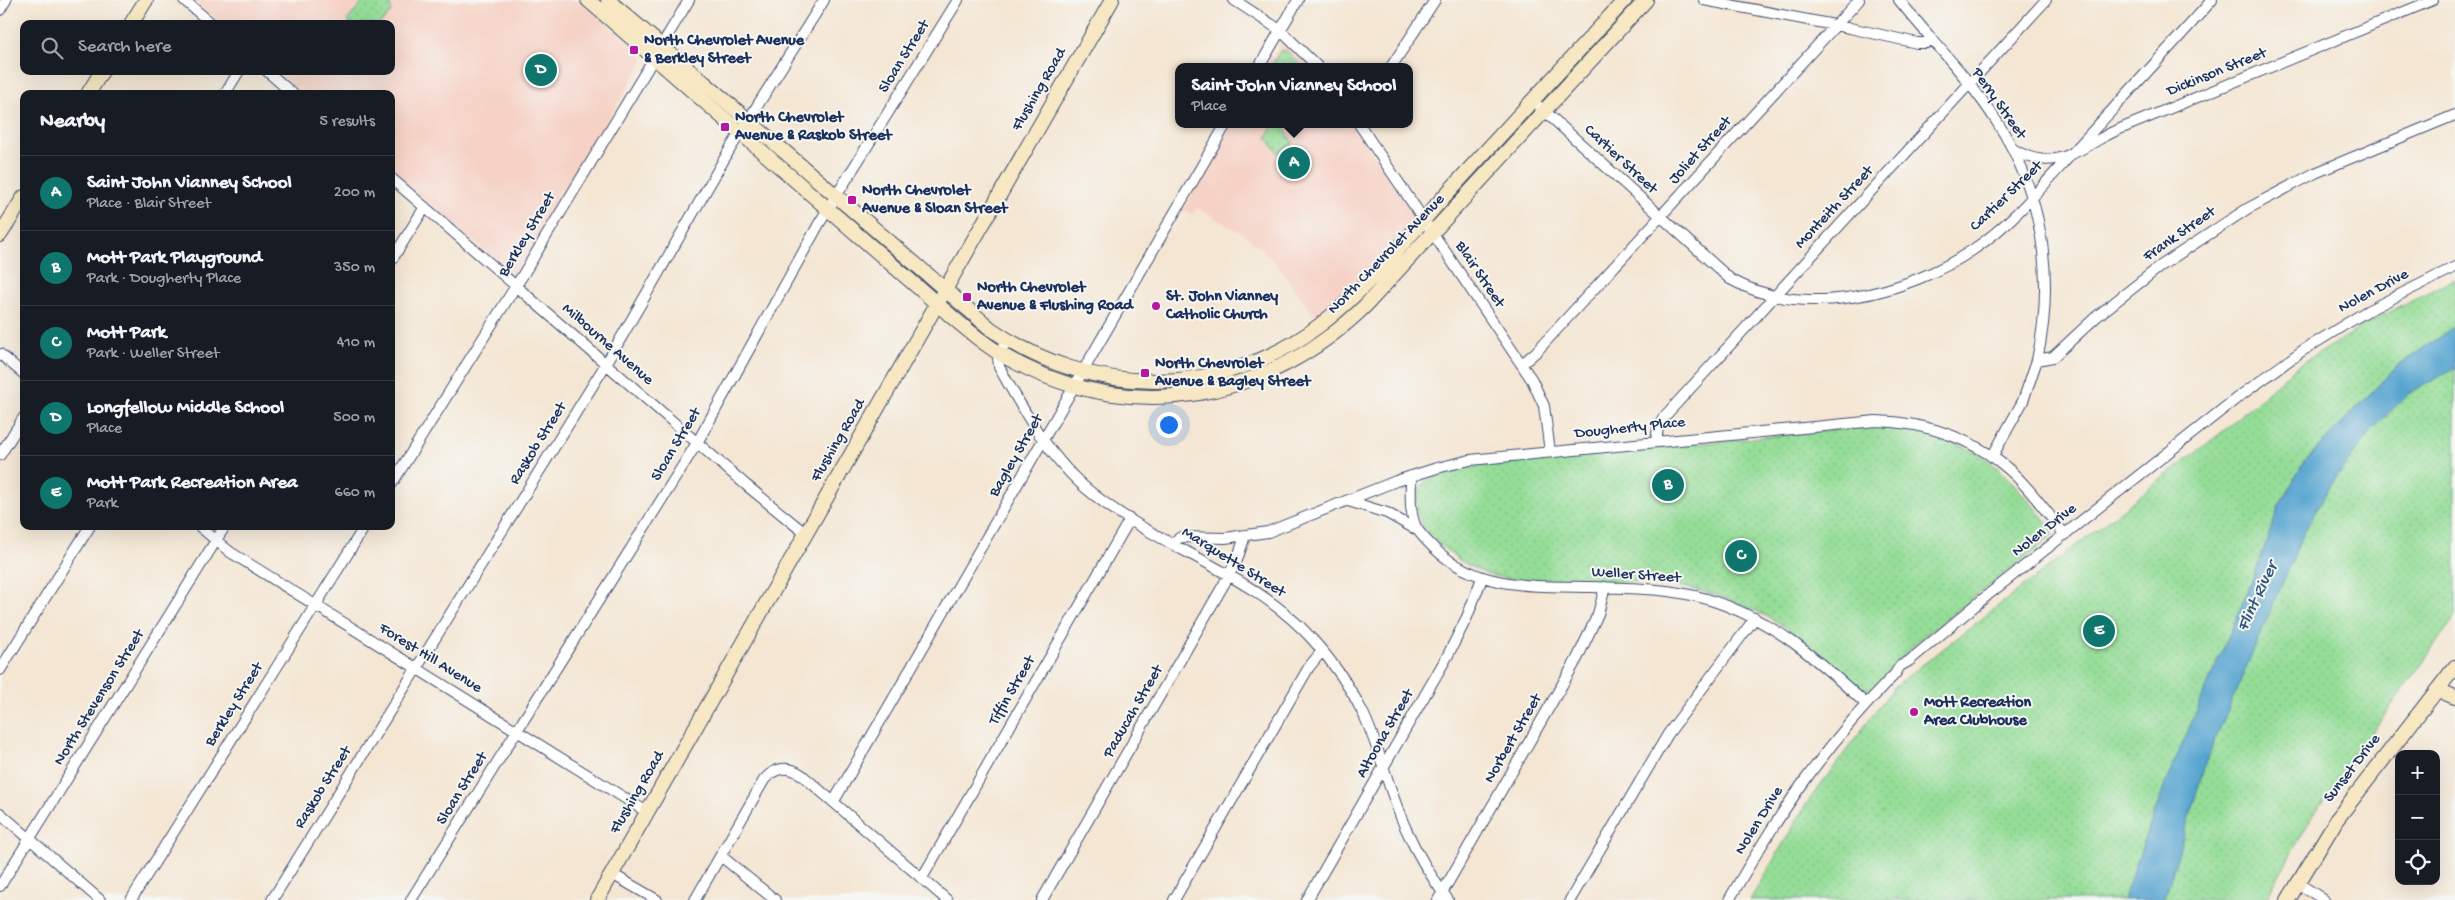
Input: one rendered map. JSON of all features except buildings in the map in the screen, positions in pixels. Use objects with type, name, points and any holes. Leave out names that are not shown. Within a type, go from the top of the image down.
[{"type":"street","points":[[0,10],[6,0]]},
{"type":"street","points":[[134,20],[146,0]]},
{"type":"street","points":[[184,0],[207,20]]},
{"type":"street","name":"North Chevrolet Avenue","points":[[588,0],[657,51],[744,127],[828,209],[937,304],[1000,354],[1033,371],[1074,386],[1128,396],[1184,396],[1239,384],[1285,366],[1321,344],[1347,323],[1646,0]]},
{"type":"street","name":"North Chevrolet Avenue","points":[[608,0],[657,51]]},
{"type":"street","name":"Berkley Street","points":[[395,479],[516,286],[689,0]]},
{"type":"street","name":"Raskob Street","points":[[272,900],[606,364],[744,127],[824,0]]},
{"type":"street","name":"Sloan Street","points":[[411,900],[697,443],[828,209],[958,0]]},
{"type":"street","name":"Flushing Road","points":[[597,900],[944,290],[1112,0]]},
{"type":"street","points":[[1234,0],[1280,30],[1314,63]]},
{"type":"street","points":[[1261,63],[1298,0]]},
{"type":"street","points":[[1394,63],[1435,0]]},
{"type":"street","name":"North Chevrolet Avenue","points":[[744,127],[836,196],[944,290],[1007,340],[1040,357],[1082,372],[1131,380],[1181,380],[1228,371],[1278,352],[1318,326],[1346,303],[1624,0]]},
{"type":"street","points":[[1704,0],[1836,25],[1917,43],[1926,43],[1931,40]]},
{"type":"street","name":"Joliet Street","points":[[1522,364],[1536,352],[1859,0]]},
{"type":"street","name":"Perry Street","points":[[1899,0],[1996,121],[2012,149],[2032,197],[2041,229],[2046,268],[2045,312],[2038,360]]},
{"type":"street","name":"Monteith Street","points":[[1656,441],[1657,431],[1662,419],[2046,0]]},
{"type":"street","name":"Cartier Street","points":[[1533,100],[1726,276],[1748,288],[1775,296],[1816,299],[1836,298],[1886,290],[1915,280],[1949,265],[1976,248],[2032,197],[2212,0]]},
{"type":"street","name":"Dickinson Street","points":[[2012,149],[2038,158],[2057,159],[2069,157],[2115,131],[2433,0]]},
{"type":"street","points":[[90,90],[100,75]]},
{"type":"street","points":[[228,90],[237,75]]},
{"type":"street","points":[[272,75],[288,90]]},
{"type":"street","name":"Frank Street","points":[[2038,360],[2053,357],[2096,318],[2162,265],[2247,208],[2315,173],[2455,115]]},
{"type":"street","name":"Bagley Street","points":[[834,802],[1224,128]]},
{"type":"street","name":"Blair Street","points":[[1362,128],[1522,364],[1542,399],[1550,452]]},
{"type":"street","name":"Milbourne Avenue","points":[[395,182],[697,443],[788,521],[806,534]]},
{"type":"street","points":[[0,235],[20,203]]},
{"type":"street","points":[[395,255],[425,208]]},
{"type":"street","name":"Nolen Drive","points":[[1729,900],[1792,797],[1828,748],[1895,674],[1900,666],[1909,661],[1952,623],[2237,398],[2302,351],[2374,308],[2455,267]]},
{"type":"street","points":[[1000,354],[1007,340]]},
{"type":"street","points":[[1278,352],[1285,366]]},
{"type":"street","points":[[0,354],[20,371]]},
{"type":"street","name":"Marquette Street","points":[[1000,354],[999,367],[1044,440],[1082,486],[1130,519],[1229,576],[1276,606],[1322,651],[1344,681],[1360,708],[1406,830],[1443,897]]},
{"type":"street","points":[[1992,457],[2023,401],[2038,360]]},
{"type":"street","name":"Dougherty Place","points":[[1172,543],[1181,537],[1217,538],[1245,536],[1282,527],[1410,476],[1470,460],[1854,422],[1884,421],[1939,431],[1972,445],[1992,457],[2016,476],[2064,535]]},
{"type":"street","points":[[0,455],[20,423]]},
{"type":"street","name":"Weller Street","points":[[1410,476],[1411,510],[1418,531]]},
{"type":"street","name":"Weller Street","points":[[1348,501],[1387,513],[1418,531],[1450,562],[1482,578],[1522,586],[1605,587],[1678,592],[1715,602],[1755,618],[1799,645],[1866,704]]},
{"type":"street","name":"Tiffin Street","points":[[922,878],[1130,519]]},
{"type":"street","points":[[0,670],[88,530]]},
{"type":"street","name":"Forest Hill Avenue","points":[[204,530],[230,552],[648,812]]},
{"type":"street","name":"North Stevenson Street","points":[[0,886],[222,530]]},
{"type":"street","name":"Berkley Street","points":[[131,900],[363,530]]},
{"type":"street","name":"Paducah Street","points":[[1042,900],[1229,576],[1245,536]]},
{"type":"street","name":"Altoona Street","points":[[1306,900],[1453,646],[1482,578]]},
{"type":"street","name":"Norbert Street","points":[[1443,897],[1577,659],[1598,614],[1605,587]]},
{"type":"street","points":[[1570,900],[1668,734],[1698,691],[1746,632],[1755,618]]},
{"type":"street","points":[[1174,900],[1309,667],[1322,651]]},
{"type":"street","name":"Sunset Drive","points":[[2288,900],[2337,818],[2455,667]]},
{"type":"street","points":[[2437,690],[2455,697]]},
{"type":"street","points":[[695,900],[764,780],[772,772],[781,768],[797,771],[947,900]]},
{"type":"street","points":[[0,813],[100,900]]},
{"type":"street","points":[[720,856],[775,900]]},
{"type":"street","points":[[612,874],[657,900]]},
{"type":"street","points":[[2298,883],[2324,900]]},
{"type":"shaded area","points":[[193,0],[579,0],[640,52],[644,60],[518,271],[511,273],[395,174],[395,90],[297,90],[281,75],[395,75],[395,20],[216,20]]},
{"type":"shaded area","points":[[1280,44],[1287,45],[1293,49],[1305,63],[1268,63]]},
{"type":"shaded area","points":[[1230,128],[1355,128],[1412,213],[1413,221],[1346,295],[1318,320],[1273,260],[1248,237],[1198,208],[1192,214],[1183,210]]},
{"type":"green space","points":[[364,0],[388,0],[392,11],[384,20],[348,20]]},
{"type":"green space","points":[[1286,50],[1298,63],[1273,63],[1280,51]]},
{"type":"green space","points":[[1271,128],[1284,128],[1293,143],[1278,153],[1267,138]]},
{"type":"green space","points":[[2455,279],[2455,326],[2396,367],[2304,462],[2279,506],[2255,574],[2164,787],[2123,900],[1750,900],[1807,803],[1894,687],[2222,432],[2296,367],[2366,324]]},
{"type":"green space","points":[[2455,368],[2455,617],[2313,815],[2265,900],[2164,900],[2206,761],[2305,530],[2330,486],[2372,430],[2408,394]]},
{"type":"green space","points":[[1872,426],[1928,434],[1967,448],[1980,455],[1999,469],[2017,488],[2050,526],[2053,534],[1918,641],[1873,688],[1866,691],[1860,689],[1813,648],[1779,623],[1759,612],[1719,596],[1684,587],[1648,582],[1543,582],[1502,578],[1471,567],[1446,550],[1423,526],[1418,515],[1417,497],[1423,485],[1434,477],[1461,468]]},
{"type":"water","name":"Flint River","points":[[2455,326],[2455,368],[2408,394],[2372,430],[2330,486],[2305,530],[2206,761],[2164,900],[2123,900],[2164,787],[2255,574],[2279,506],[2304,462],[2396,367]]},
{"type":"place","name":"North Chevrolet Avenue & Berkley Street","points":[[634,50]]},
{"type":"place","name":"Longfellow Middle School","points":[[541,70]]},
{"type":"place","name":"North Chevrolet Avenue & Raskob Street","points":[[725,127]]},
{"type":"place","name":"Saint John Vianney School","points":[[1294,163]]},
{"type":"place","name":"North Chevrolet Avenue & Sloan Street","points":[[852,200]]},
{"type":"place","name":"North Chevrolet Avenue & Flushing Road","points":[[967,297]]},
{"type":"place","name":"St. John Vianney Catholic Church","points":[[1156,306]]},
{"type":"place","name":"North Chevrolet Avenue & Bagley Street","points":[[1145,373]]},
{"type":"place","name":"Mott Park Playground","points":[[1668,485]]},
{"type":"place","name":"Mott Park","points":[[1741,556]]},
{"type":"place","name":"Mott Park Recreation Area","points":[[2099,631]]},
{"type":"place","name":"Mott Recreation Area Clubhouse","points":[[1914,712]]}]
